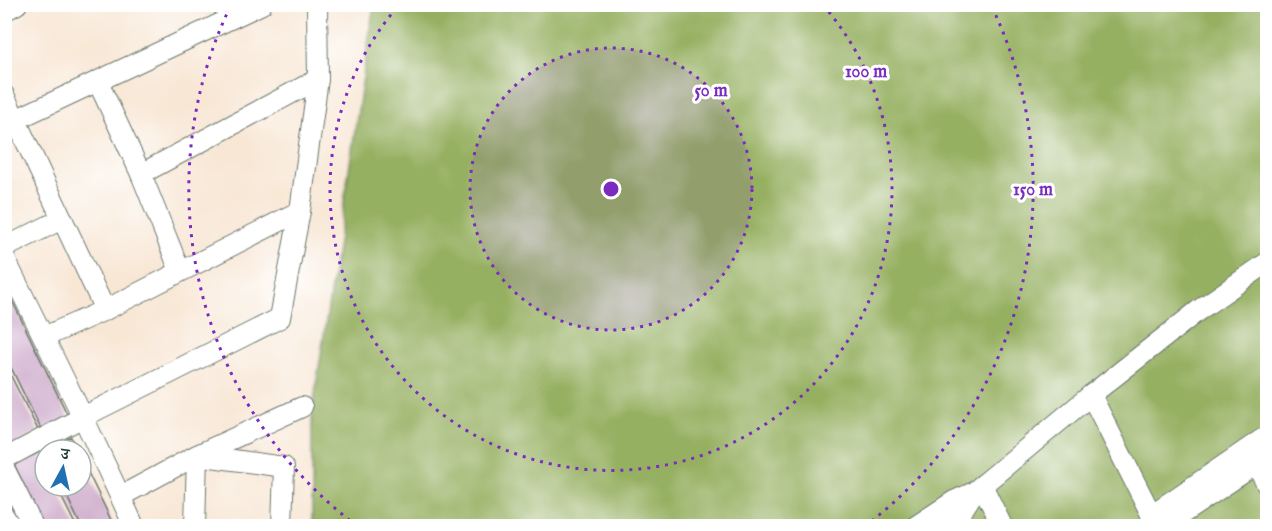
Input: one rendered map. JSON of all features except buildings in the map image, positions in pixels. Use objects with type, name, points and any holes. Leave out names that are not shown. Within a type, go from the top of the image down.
[{"type":"street","points":[[4,11],[17,4]]},
{"type":"street","points":[[14,131],[98,82],[262,4]]},
{"type":"street","points":[[4,459],[280,318],[300,211],[318,79],[317,4]]},
{"type":"street","points":[[141,174],[318,79]]},
{"type":"street","points":[[98,82],[141,174],[180,271]]},
{"type":"street","points":[[4,95],[14,131],[62,219],[105,310]]},
{"type":"street","points":[[44,337],[105,310],[300,211]]},
{"type":"street","points":[[4,248],[62,219]]},
{"type":"street","points":[[4,257],[135,526]]},
{"type":"street","points":[[916,526],[978,488],[1090,394],[1199,310],[1268,262]]},
{"type":"street","points":[[1090,394],[1157,523]]},
{"type":"street","points":[[121,496],[197,455],[302,407]]},
{"type":"street","points":[[1157,523],[1268,435]]},
{"type":"street","points":[[195,526],[197,455]]},
{"type":"street","points":[[197,455],[284,467],[282,526]]},
{"type":"street","points":[[1157,523],[1262,460],[1268,487]]},
{"type":"street","points":[[4,468],[33,526]]},
{"type":"street","points":[[943,526],[963,511],[978,488]]},
{"type":"street","points":[[978,488],[1002,526]]},
{"type":"street","points":[[4,516],[10,526]]},
{"type":"green space","points":[[374,5],[1267,5],[1267,526],[312,526],[312,414]]}]
